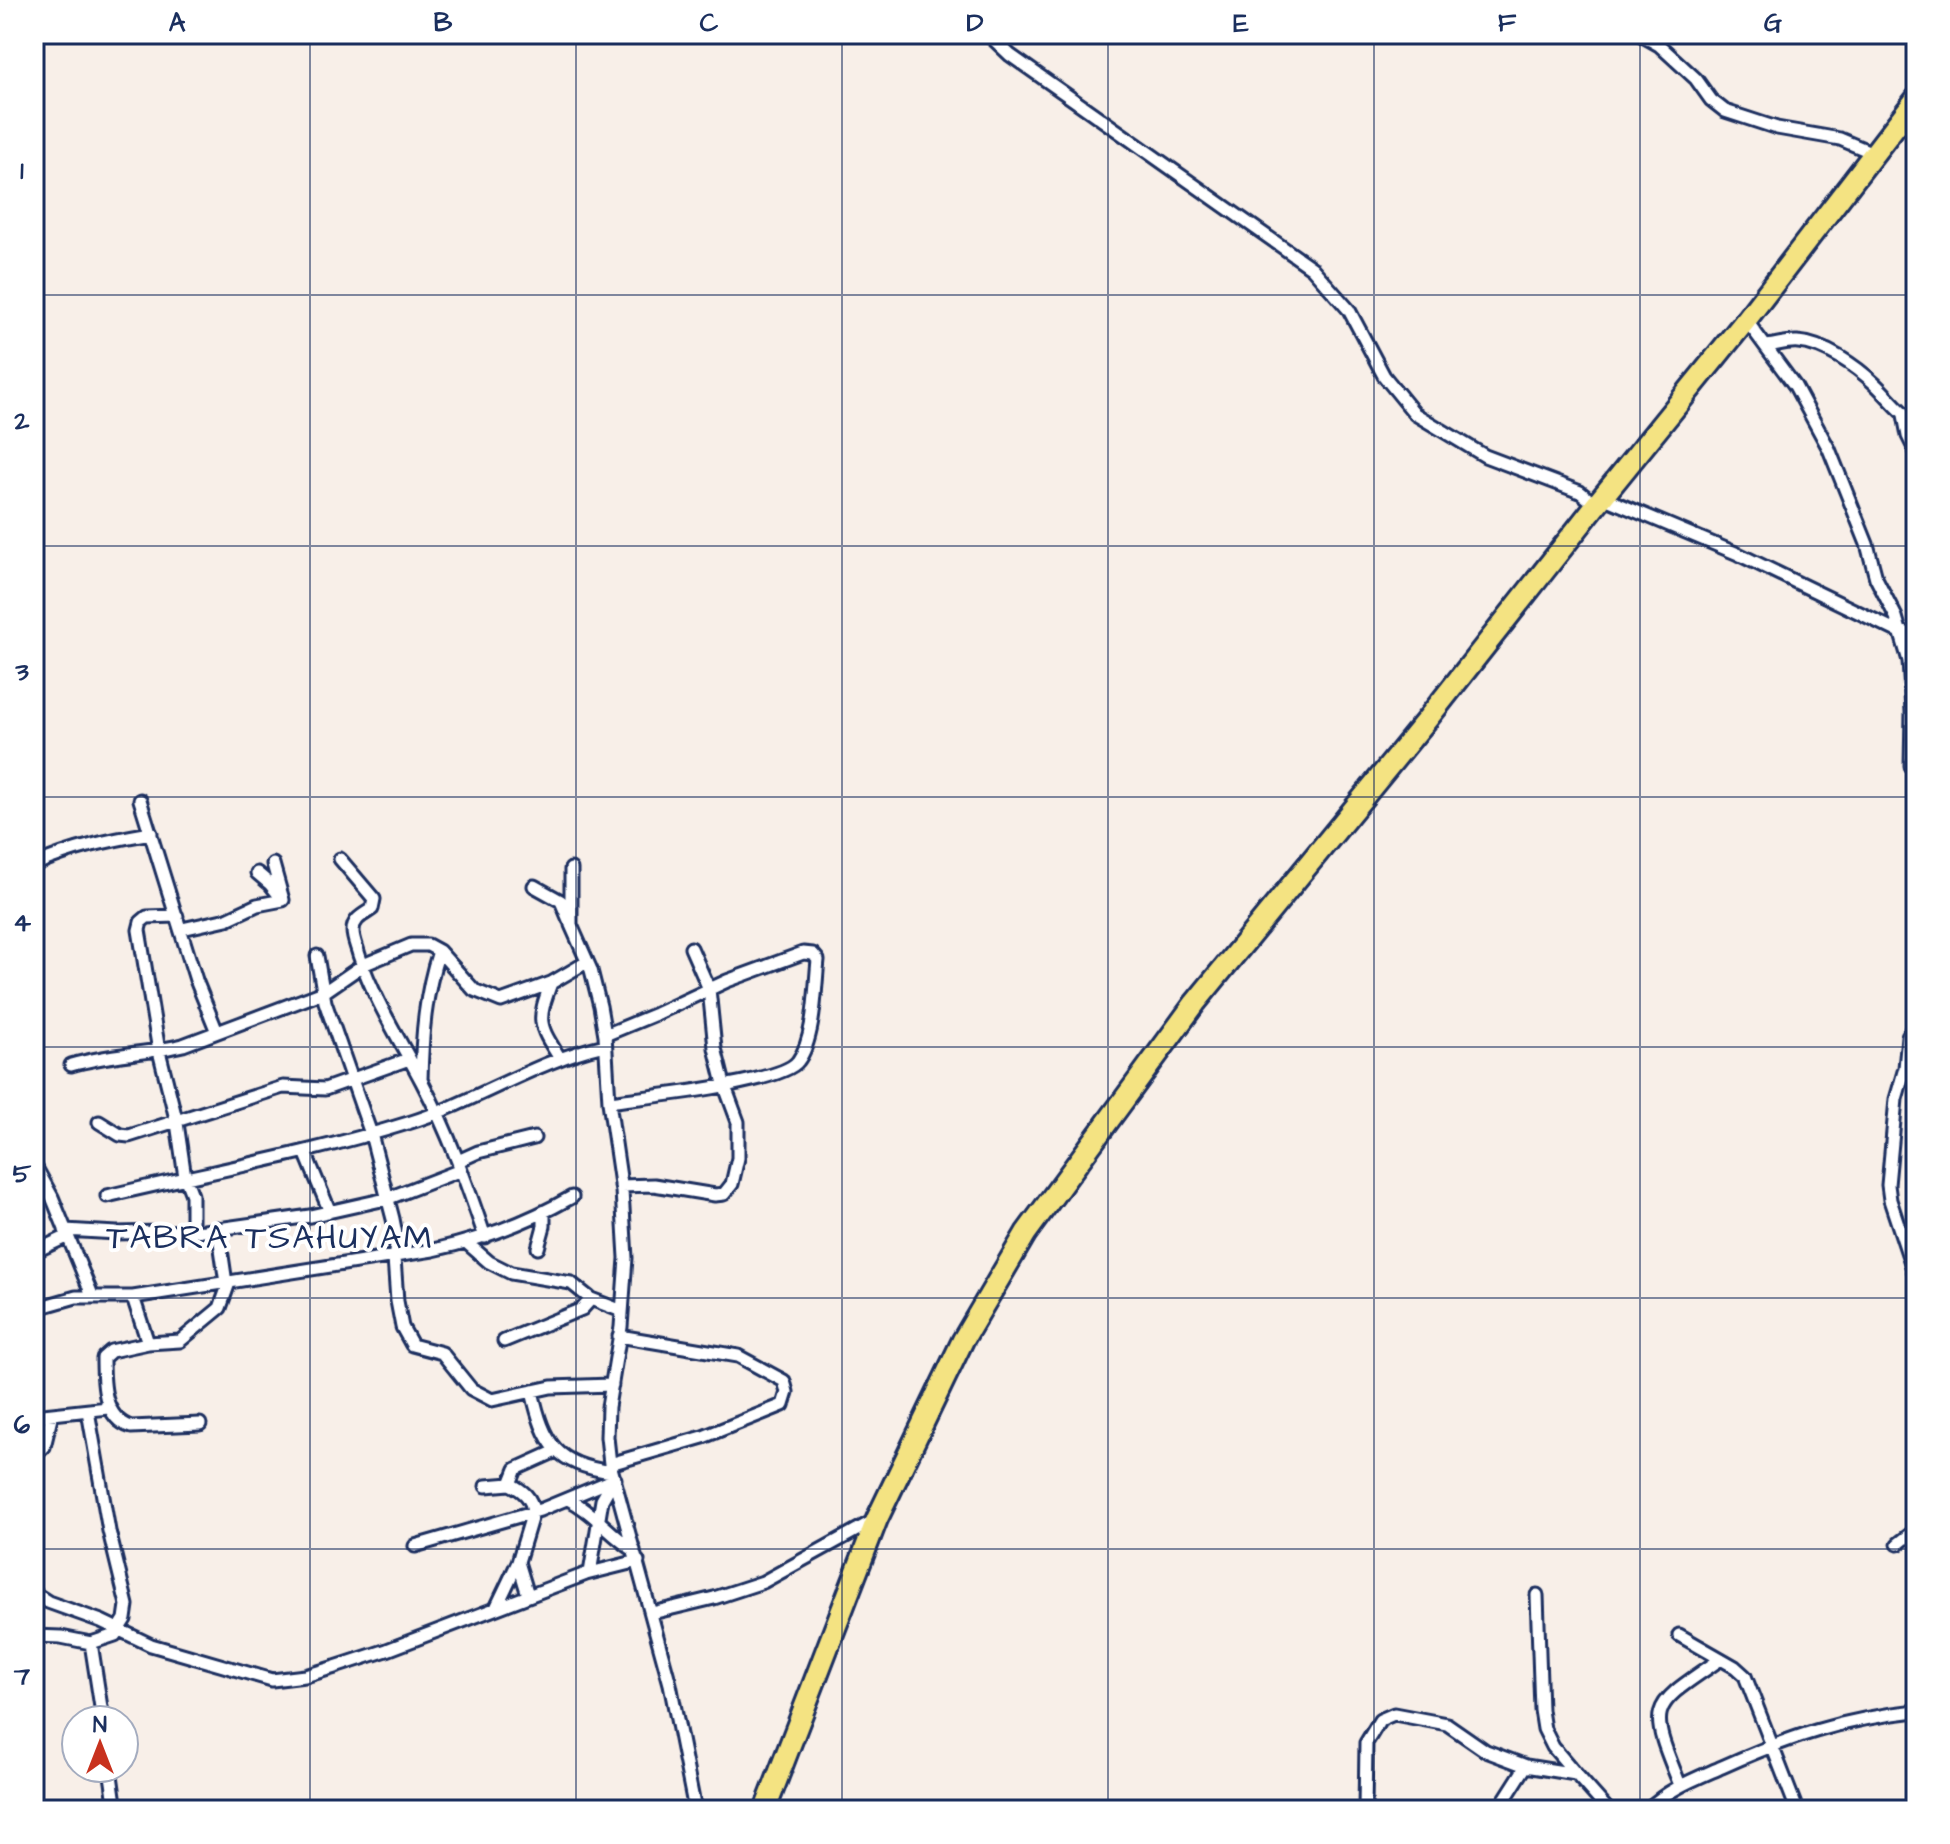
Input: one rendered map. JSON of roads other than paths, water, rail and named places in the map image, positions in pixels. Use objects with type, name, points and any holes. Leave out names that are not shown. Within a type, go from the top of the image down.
[{"type":"highway","points":[[765,1810],[877,1519],[963,1340],[1026,1233],[1195,1003],[1425,722],[1746,320],[1916,99]]},
{"type":"street","points":[[988,34],[1010,55],[1312,268],[1349,310],[1384,376],[1415,414],[1485,456],[1738,554],[1899,631],[1916,635]]},
{"type":"street","points":[[1643,36],[1659,45],[1725,111],[1777,128],[1840,139],[1873,153]]},
{"type":"street","points":[[1899,120],[1916,135]]},
{"type":"street","points":[[1746,320],[1795,386],[1829,449],[1867,544],[1876,578],[1891,606],[1910,669],[1911,766]]},
{"type":"street","points":[[1766,346],[1797,342],[1833,355],[1874,383],[1904,415],[1916,423]]},
{"type":"street","points":[[1904,415],[1908,436],[1916,452]]},
{"type":"street","points":[[140,800],[200,991],[217,1032]]},
{"type":"street","points":[[34,865],[58,854],[103,841],[151,833]]},
{"type":"street","points":[[340,859],[374,899],[372,909],[356,920],[353,926],[363,965],[382,1011],[437,1114],[485,1237]]},
{"type":"street","points":[[273,864],[283,900]]},
{"type":"street","points":[[571,869],[571,925]]},
{"type":"street","points":[[257,873],[283,900]]},
{"type":"street","points":[[534,886],[561,901],[587,962],[605,1040],[626,1258],[607,1422],[612,1472],[652,1613],[695,1810]]},
{"type":"street","points":[[182,929],[227,919],[257,905],[283,900]]},
{"type":"street","points":[[177,916],[147,917],[141,922],[139,930],[143,969],[159,1051],[177,1123],[186,1180],[192,1195],[192,1232]]},
{"type":"street","points":[[71,1065],[99,1057],[159,1051],[217,1032],[324,992],[363,965],[411,945],[428,945],[439,951],[474,990],[501,1001],[551,983],[587,962]]},
{"type":"street","points":[[621,1186],[654,1185],[715,1195],[724,1194],[732,1184],[738,1158],[738,1122],[715,1048],[709,989],[691,948]]},
{"type":"street","points":[[421,1081],[422,1028],[439,951]]},
{"type":"street","points":[[107,1196],[305,1152],[437,1114],[559,1057],[605,1040],[709,989],[803,953],[813,954],[818,960],[808,1035],[799,1060],[789,1070],[775,1076],[609,1102]]},
{"type":"street","points":[[317,956],[324,992],[371,1134],[397,1239],[394,1258],[402,1327],[412,1345],[442,1353],[471,1389],[492,1400],[551,1387],[612,1385]]},
{"type":"street","points":[[551,983],[541,1018],[542,1031],[559,1057]]},
{"type":"street","points":[[1916,1022],[1908,1036],[1905,1068],[1896,1099],[1888,1185],[1890,1200],[1916,1278]]},
{"type":"street","points":[[99,1122],[120,1135],[129,1136],[283,1087],[325,1089],[409,1059]]},
{"type":"street","points":[[34,1252],[66,1233],[192,1232],[330,1212],[386,1199],[459,1166],[478,1152],[534,1138]]},
{"type":"street","points":[[305,1152],[330,1212]]},
{"type":"street","points":[[34,1164],[92,1295]]},
{"type":"street","points":[[34,1309],[92,1295],[133,1297],[394,1258],[467,1243],[544,1213],[572,1197]]},
{"type":"street","points":[[538,1248],[544,1213]]},
{"type":"street","points":[[200,1424],[131,1427],[121,1424],[108,1408],[103,1358],[111,1351],[148,1343],[180,1341],[220,1308],[228,1283],[218,1228]]},
{"type":"street","points":[[467,1243],[489,1262],[511,1273],[571,1283],[591,1299],[622,1311]]},
{"type":"street","points":[[133,1297],[148,1343]]},
{"type":"street","points":[[504,1341],[582,1309],[591,1299]]},
{"type":"street","points":[[415,1546],[568,1499],[612,1472],[783,1405],[787,1392],[784,1381],[738,1356],[619,1336]]},
{"type":"street","points":[[532,1391],[538,1420],[556,1451],[567,1460],[590,1469],[612,1472]]},
{"type":"street","points":[[34,1416],[108,1408]]},
{"type":"street","points":[[34,1636],[91,1643],[104,1640],[118,1630],[125,1619],[127,1605],[109,1531],[88,1411]]},
{"type":"street","points":[[34,1456],[44,1447],[52,1414]]},
{"type":"street","points":[[510,1484],[516,1469],[556,1451]]},
{"type":"street","points":[[590,1573],[602,1500],[612,1472]]},
{"type":"street","points":[[486,1486],[510,1484],[527,1496],[533,1505],[518,1562],[496,1608]]},
{"type":"street","points":[[568,1499],[599,1520],[636,1556]]},
{"type":"street","points":[[652,1613],[763,1582],[877,1519]]},
{"type":"street","points":[[1898,1544],[1916,1530]]},
{"type":"street","points":[[34,1593],[48,1602],[151,1645],[272,1680],[305,1676],[348,1663],[636,1556]]},
{"type":"street","points":[[518,1562],[528,1595]]},
{"type":"street","points":[[1537,1595],[1544,1729],[1553,1747],[1608,1810]]},
{"type":"street","points":[[1679,1635],[1745,1676],[1797,1810]]},
{"type":"street","points":[[91,1643],[101,1704]]},
{"type":"street","points":[[1680,1785],[1659,1730],[1662,1704],[1670,1694],[1721,1659]]},
{"type":"street","points":[[1647,1810],[1680,1785],[1808,1732],[1864,1717],[1916,1711]]},
{"type":"street","points":[[1365,1810],[1366,1743],[1380,1720],[1390,1715],[1447,1724],[1486,1751],[1526,1766],[1576,1774]]},
{"type":"street","points":[[1498,1810],[1526,1766]]},
{"type":"street","points":[[112,1784],[116,1810]]},
{"type":"district","name":"TABRA TSAHUYAM","points":[[270,1236]]}]
